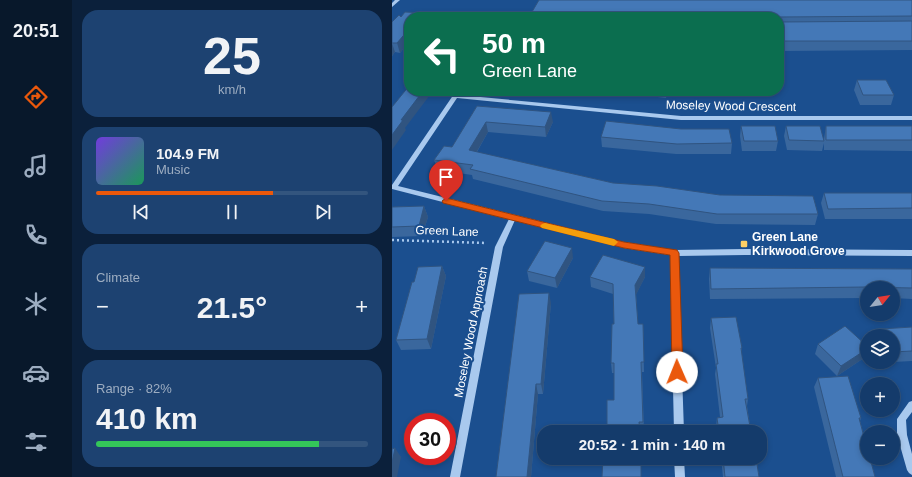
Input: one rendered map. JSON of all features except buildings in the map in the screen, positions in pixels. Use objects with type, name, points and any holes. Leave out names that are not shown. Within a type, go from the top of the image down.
[{"type":"street","points":[[392,6],[398,0]]},
{"type":"street","points":[[393,187],[455,96]]},
{"type":"street","name":"Moseley Wood Crescent","points":[[484,96],[681,118],[912,118]]},
{"type":"street","name":"Green Lane","points":[[393,187],[624,245],[674,253],[912,253]]},
{"type":"street","name":"Moseley Wood Approach","points":[[455,477],[500,244],[513,218]]},
{"type":"street","points":[[674,253],[679,425]]},
{"type":"street","points":[[912,405],[902,419],[902,435],[912,470]]},
{"type":"street","points":[[679,465],[680,477]]},
{"type":"path","name":"Green Lane","points":[[392,240],[500,244]]},
{"type":"slow traffic","points":[[545,226],[614,242]]},
{"type":"place","name":"Green Lane Kirkwood Grove","points":[[744,244]]},
{"type":"route","points":[[446,201],[624,245],[674,253],[677,372]]}]
